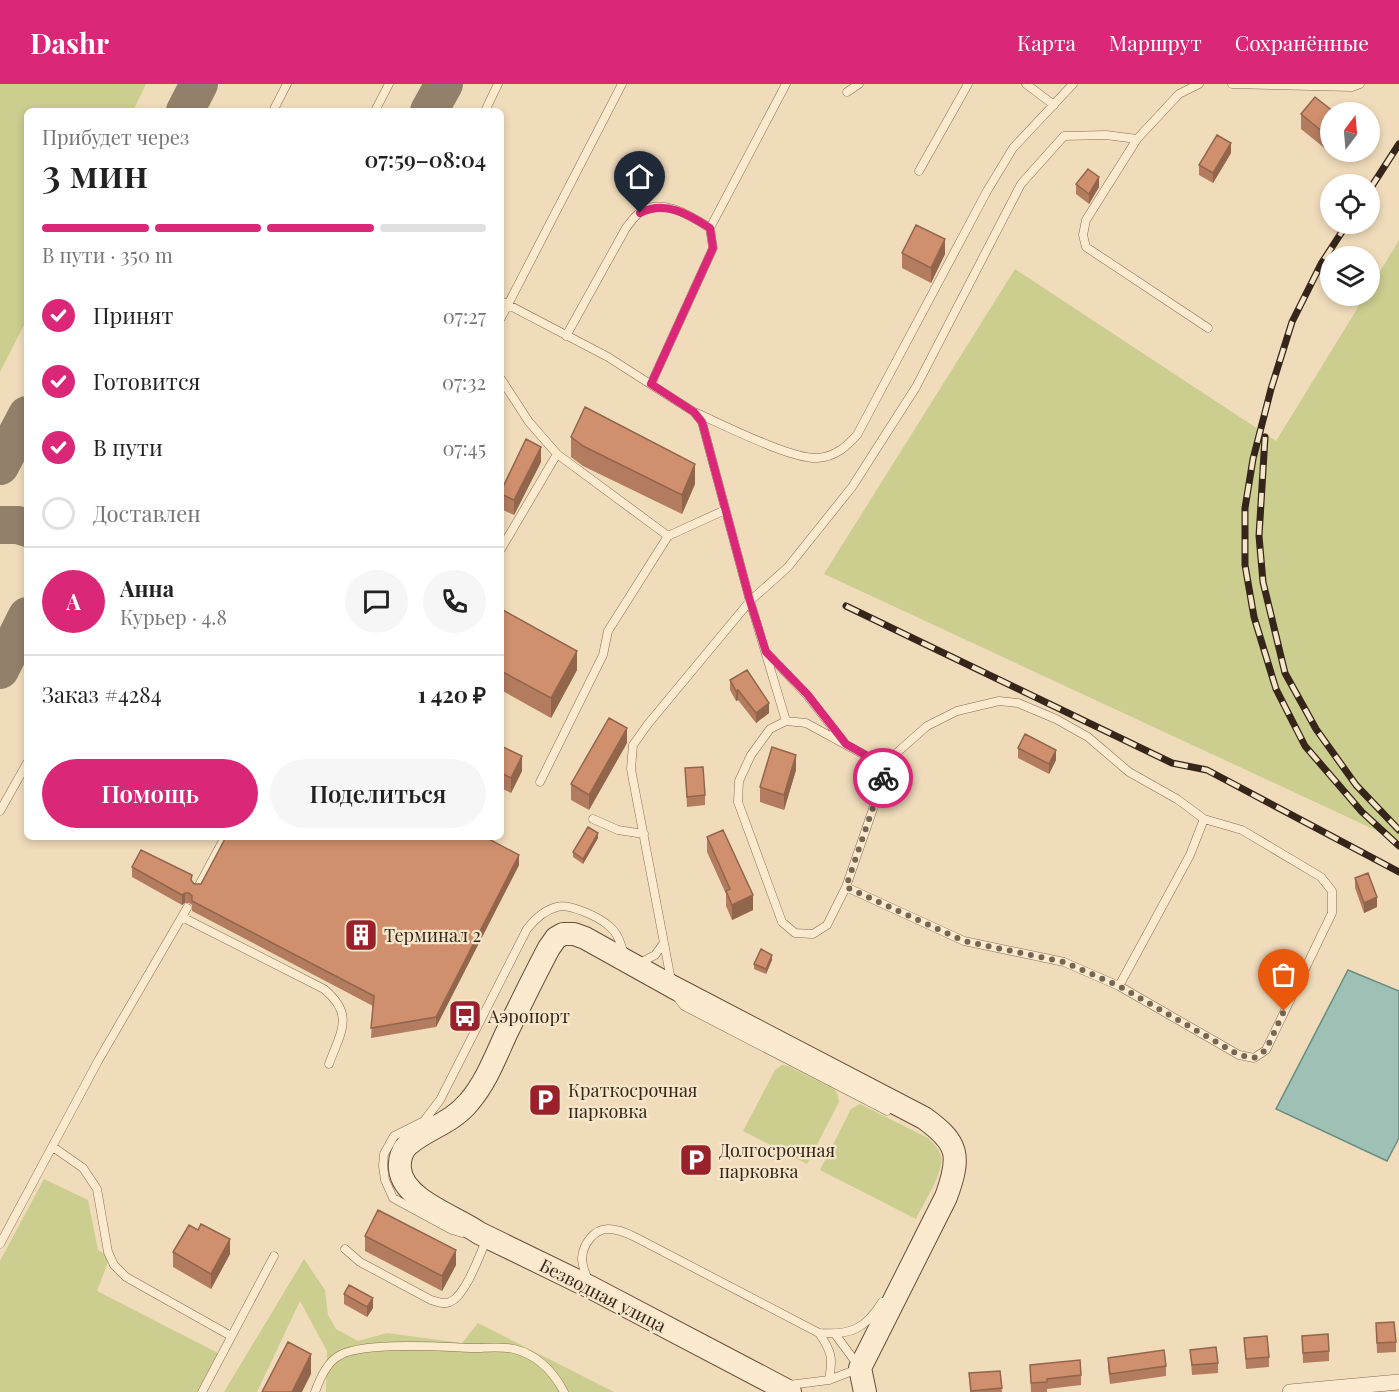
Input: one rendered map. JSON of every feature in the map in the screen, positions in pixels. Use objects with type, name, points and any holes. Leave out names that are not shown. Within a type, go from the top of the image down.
[{"type":"main road","name":"Безводная улица","points":[[630,962],[574,934],[563,934],[556,938],[535,974],[482,1088],[464,1108],[447,1121],[407,1144],[403,1151],[400,1168],[402,1179],[416,1197],[462,1221],[483,1235],[592,1288],[784,1389]]},
{"type":"main road","points":[[630,962],[673,987],[924,1118],[943,1131],[952,1144],[956,1161],[946,1197],[860,1368],[865,1392]]},
{"type":"street","points":[[1290,1392],[1394,1386]]},
{"type":"lane","points":[[275,108],[287,84]]},
{"type":"lane","points":[[377,108],[389,84]]},
{"type":"lane","points":[[486,108],[498,84]]},
{"type":"lane","points":[[622,84],[504,303],[608,357],[694,412],[798,456],[819,458],[841,451],[857,435],[987,191],[1013,148],[1074,84]]},
{"type":"lane","points":[[651,384],[713,248],[710,228],[786,84]]},
{"type":"lane","points":[[847,92],[859,84]]},
{"type":"lane","points":[[919,171],[968,84]]},
{"type":"lane","points":[[1026,84],[1054,105]]},
{"type":"lane","points":[[1199,84],[1179,94],[1137,139],[1086,220],[1083,235],[1086,247],[1208,328]]},
{"type":"lane","points":[[1232,84],[1352,87],[1360,84]]},
{"type":"lane","points":[[898,1117],[684,1006],[679,1000],[673,987],[663,944],[631,769],[633,745],[750,601],[788,567],[852,487],[916,387],[1021,184],[1064,136],[1106,135],[1137,139]]},
{"type":"lane","points":[[567,336],[626,228],[640,213],[651,207],[663,207],[685,212],[710,228]]},
{"type":"lane","points":[[504,384],[529,422],[557,454],[668,536]]},
{"type":"lane","points":[[694,412],[702,422],[750,601],[786,721]]},
{"type":"lane","points":[[504,544],[557,454]]},
{"type":"lane","points":[[540,782],[603,655],[608,631],[668,536],[725,510]]},
{"type":"lane","points":[[766,652],[807,694],[846,744]]},
{"type":"lane","points":[[846,887],[964,941],[1064,962],[1119,986],[1239,1055],[1254,1058],[1266,1050],[1332,913],[1332,891],[1321,877],[1242,830],[1204,819],[1177,799],[1129,772],[1088,736],[1017,703],[999,700],[957,711],[927,726],[883,765],[883,780],[846,887],[827,925],[813,934],[795,933],[782,922],[743,821],[738,802],[739,781],[751,755],[770,729],[786,721],[806,723],[883,765]]},
{"type":"lane","points":[[0,811],[24,768]]},
{"type":"lane","points":[[592,819],[618,830],[644,834]]},
{"type":"lane","points":[[1119,986],[1190,855],[1204,819]]},
{"type":"lane","points":[[197,889],[223,840]]},
{"type":"lane","points":[[345,1249],[360,1262],[431,1300],[443,1304],[457,1298],[465,1287],[483,1235],[465,1234],[452,1230],[393,1198],[385,1180],[383,1166],[388,1144],[394,1136],[424,1121],[440,1100],[527,929],[542,913],[559,906],[573,907],[609,925],[620,939],[630,962],[655,956],[663,944]]},
{"type":"lane","points":[[0,1244],[98,1061],[187,908]]},
{"type":"lane","points":[[182,917],[324,989],[334,998],[342,1008],[343,1024],[329,1064]]},
{"type":"lane","points":[[53,1147],[83,1168],[97,1189],[108,1252],[114,1265],[126,1277],[231,1336]]},
{"type":"lane","points":[[592,1288],[584,1270],[582,1258],[585,1246],[596,1233],[606,1229],[619,1230],[819,1334],[831,1355],[829,1380]]},
{"type":"lane","points":[[202,1392],[274,1256]]},
{"type":"lane","points":[[819,1334],[846,1333],[858,1328],[872,1317],[886,1293]]},
{"type":"lane","points":[[784,1389],[829,1380],[860,1368],[835,1334]]},
{"type":"lane","points":[[315,1392],[321,1378],[336,1358],[353,1351],[390,1347],[512,1348],[537,1358],[555,1376],[564,1392]]},
{"type":"green space","points":[[0,84],[146,84],[134,108],[24,108],[24,325],[0,372]]},
{"type":"green space","points":[[1399,240],[1399,841],[824,574],[1015,269],[1276,441],[1359,306],[1380,306],[1380,271]]},
{"type":"green space","points":[[782,1065],[834,1089],[838,1095],[839,1102],[807,1164],[743,1131],[775,1070]]},
{"type":"green space","points":[[860,1104],[928,1138],[939,1152],[941,1164],[939,1171],[916,1219],[820,1170],[851,1109]]},
{"type":"green space","points":[[44,1179],[88,1200],[98,1250],[110,1257],[97,1291],[218,1353],[197,1392],[0,1392],[0,1261]]},
{"type":"green space","points":[[304,1259],[325,1290],[328,1315],[336,1329],[358,1341],[387,1333],[462,1343],[478,1323],[614,1392],[326,1392],[327,1351],[300,1301],[257,1392],[224,1392]]},
{"type":"water","points":[[1348,970],[1399,991],[1399,1138],[1387,1161],[1276,1109]]},
{"type":"building","points":[[1315,97],[1321,102],[1320,130],[1301,114]]},
{"type":"building","points":[[1217,135],[1231,143],[1213,173],[1199,165]]},
{"type":"building","points":[[1088,169],[1099,177],[1089,194],[1076,184]]},
{"type":"building","points":[[916,225],[945,239],[931,268],[902,253]]},
{"type":"building","points":[[585,407],[695,464],[682,495],[583,446],[571,437]]},
{"type":"building","points":[[526,439],[541,447],[514,500],[504,495],[504,485]]},
{"type":"building","points":[[504,611],[577,651],[551,698],[504,673]]},
{"type":"building","points":[[747,670],[769,703],[756,713],[738,690],[736,691],[730,680]]},
{"type":"building","points":[[609,718],[627,728],[589,795],[571,784]]},
{"type":"building","points":[[1025,734],[1056,750],[1049,764],[1018,748]]},
{"type":"building","points":[[504,747],[522,756],[511,778],[504,774]]},
{"type":"building","points":[[772,747],[796,755],[784,795],[760,787]]},
{"type":"building","points":[[703,767],[705,795],[687,797],[685,768]]},
{"type":"building","points":[[588,827],[598,833],[583,859],[573,852]]},
{"type":"building","points":[[723,830],[753,895],[732,905],[726,891],[730,889],[707,837]]},
{"type":"building","name":"Терминал 2","points":[[224,840],[491,840],[519,855],[436,1017],[371,1028],[374,996],[192,901],[189,893],[182,895],[132,867],[141,850],[192,875],[191,880],[194,884],[201,884]]},
{"type":"building","points":[[1368,873],[1377,897],[1364,903],[1355,878]]},
{"type":"building","points":[[761,949],[772,955],[766,969],[754,964]]},
{"type":"building","points":[[378,1210],[456,1250],[442,1276],[365,1236]]},
{"type":"building","points":[[201,1224],[230,1239],[211,1274],[173,1252],[189,1225],[198,1230]]},
{"type":"building","points":[[349,1285],[373,1298],[367,1307],[344,1294]]},
{"type":"building","points":[[1394,1322],[1396,1342],[1377,1343],[1376,1323]]},
{"type":"building","points":[[1328,1334],[1329,1351],[1303,1353],[1302,1336]]},
{"type":"building","points":[[1267,1336],[1269,1357],[1246,1359],[1244,1338]]},
{"type":"building","points":[[288,1342],[311,1354],[292,1392],[262,1392]]},
{"type":"building","points":[[1216,1347],[1218,1363],[1192,1365],[1190,1350]]},
{"type":"building","points":[[1164,1350],[1166,1366],[1110,1374],[1108,1358]]},
{"type":"building","points":[[1080,1360],[1081,1375],[1031,1383],[1030,1365]]},
{"type":"building","points":[[1000,1371],[1002,1388],[971,1391],[969,1373]]},
{"type":"taxiway","points":[[187,108],[199,84]]},
{"type":"taxiway","points":[[431,108],[444,84]]},
{"type":"taxiway","points":[[0,466],[24,421]]},
{"type":"taxiway","points":[[0,525],[24,527]]},
{"type":"taxiway","points":[[0,670],[24,622]]},
{"type":"railway","points":[[1380,174],[1399,144]]},
{"type":"railway","points":[[1340,234],[1321,264],[1292,322],[1271,389],[1253,459],[1245,508],[1245,565],[1254,617],[1276,689],[1305,746],[1362,812],[1399,846]]},
{"type":"railway","points":[[1265,437],[1259,536],[1263,582],[1285,673],[1316,729],[1356,785],[1399,830]]},
{"type":"railway","points":[[846,606],[1172,763],[1207,770],[1399,872]]},
{"type":"way so far","points":[[883,778],[846,887],[964,941],[1064,962],[1119,986],[1239,1055],[1254,1058],[1266,1050],[1284,1011]]},
{"type":"place","name":"Терминал 2","points":[[361,935]]},
{"type":"place","name":"Аэропорт","points":[[465,1016]]},
{"type":"place","name":"Краткосрочная парковка","points":[[545,1100]]},
{"type":"place","name":"Долгосрочная парковка","points":[[696,1160]]},
{"type":"route","points":[[640,213],[651,207],[663,207],[685,212],[710,228],[713,248],[651,384],[694,412],[702,422],[714,473],[766,652],[807,694],[846,744],[883,765],[883,778]]}]
